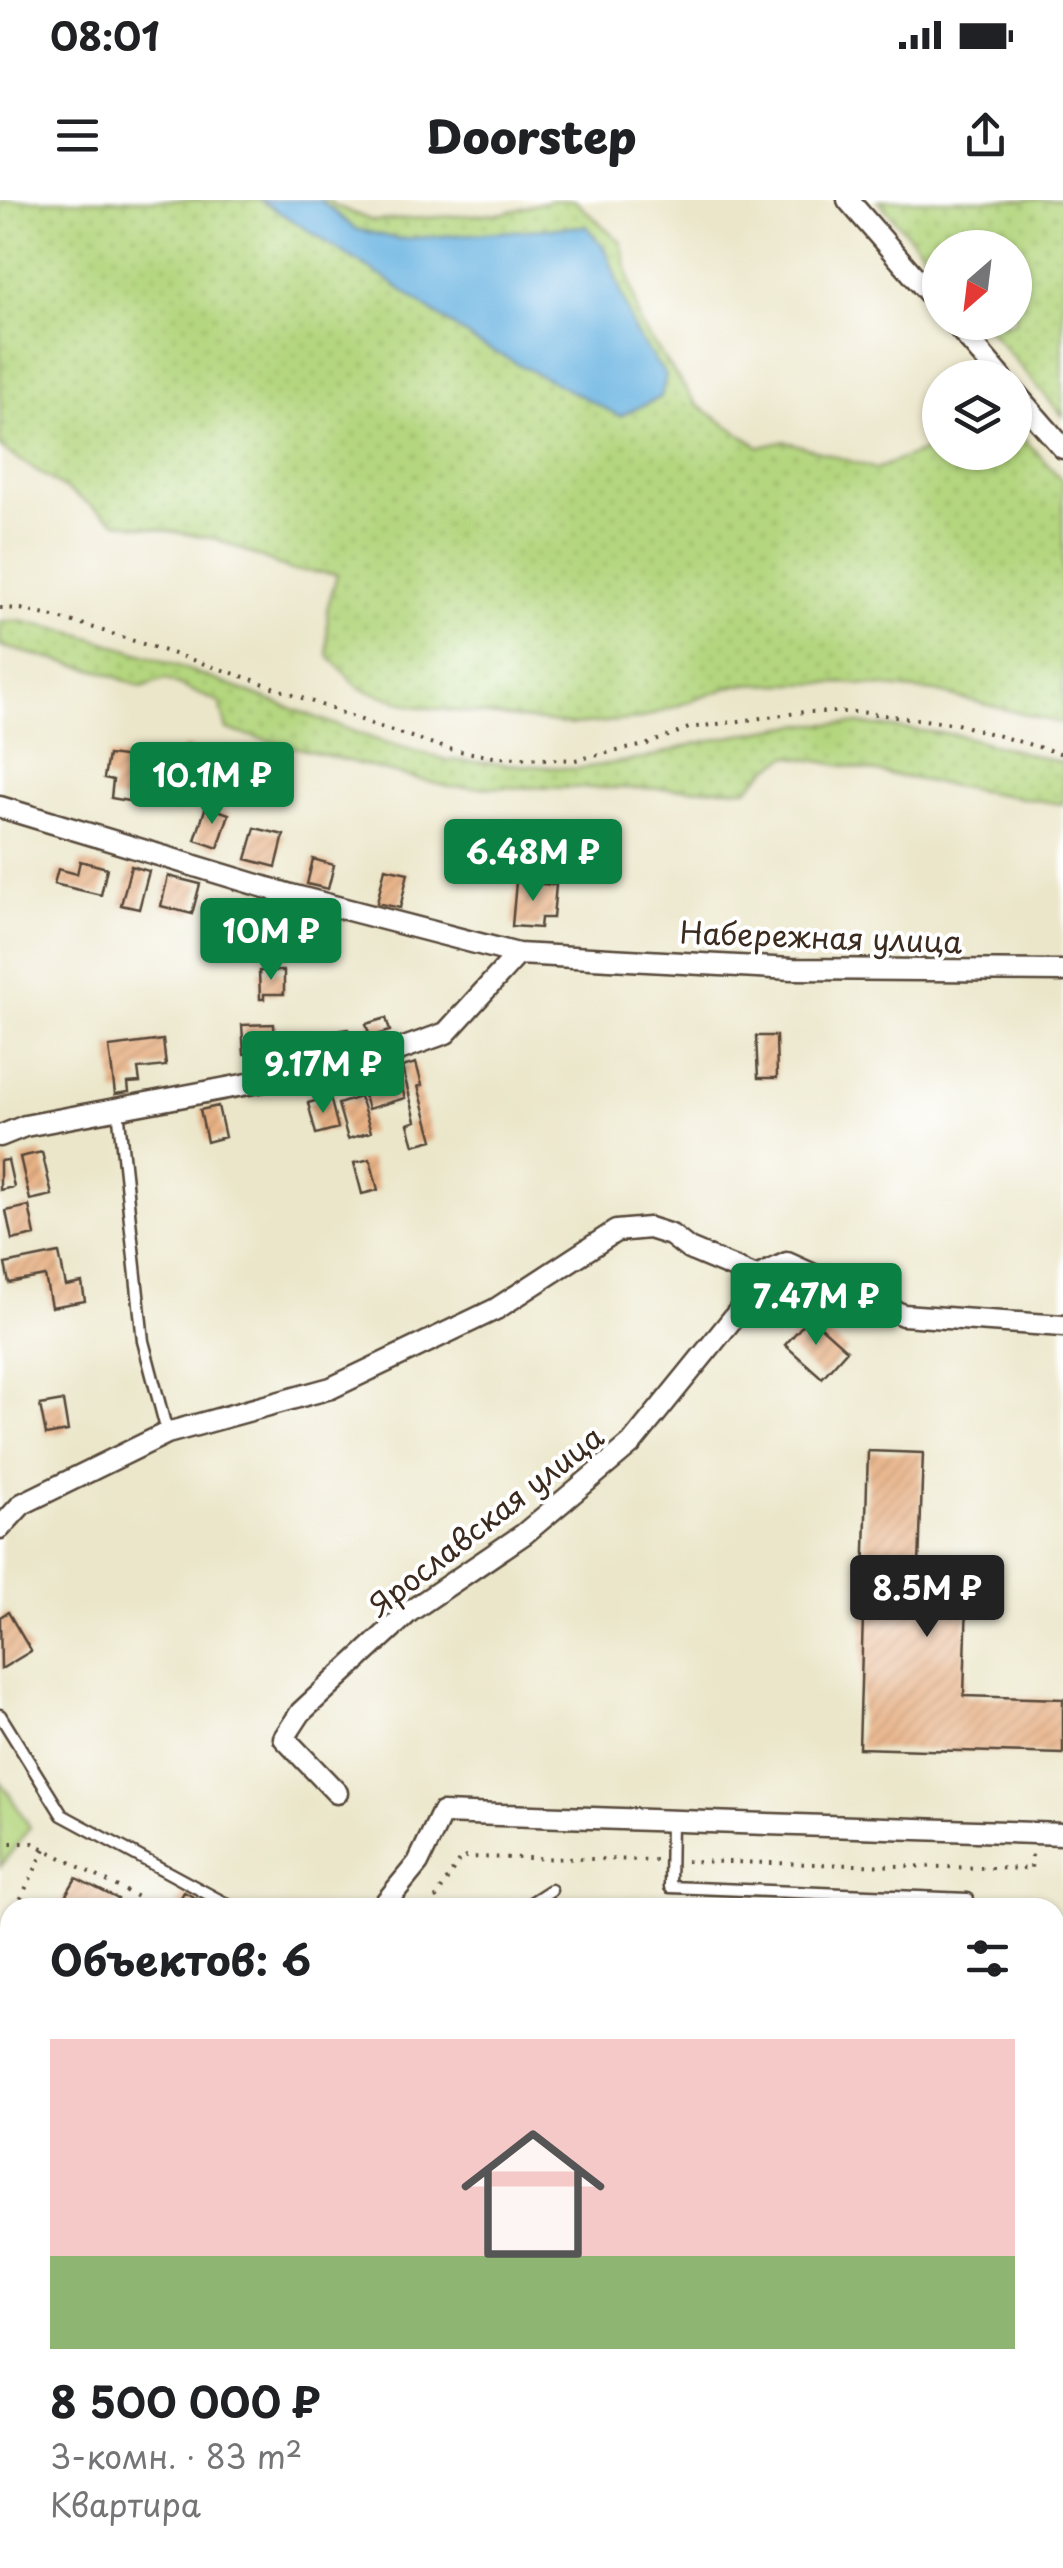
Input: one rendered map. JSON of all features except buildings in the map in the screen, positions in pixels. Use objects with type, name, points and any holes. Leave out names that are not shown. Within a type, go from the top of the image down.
[{"type":"street","points":[[848,200],[922,285]]},
{"type":"street","points":[[969,340],[987,360]]},
{"type":"street","points":[[1032,412],[1063,448]]},
{"type":"street","name":"Набережная улица","points":[[0,807],[292,895],[518,954],[792,969],[1063,971]]},
{"type":"street","points":[[0,1136],[25,1126],[365,1062],[446,1033],[518,954]]},
{"type":"street","points":[[0,1528],[22,1504],[167,1433],[331,1388],[496,1310],[616,1231],[649,1228],[671,1235],[689,1249],[756,1277],[787,1263],[903,1314],[1063,1326]]},
{"type":"street","name":"Ярославская улица","points":[[336,1793],[284,1738],[301,1712],[410,1612],[524,1534],[632,1444],[751,1296],[756,1277]]},
{"type":"street","points":[[389,1898],[418,1863],[442,1813],[1063,1834]]},
{"type":"lane","points":[[118,1109],[142,1340],[167,1433]]},
{"type":"lane","points":[[0,1715],[62,1815],[216,1898]]},
{"type":"lane","points":[[671,1821],[670,1887],[943,1898]]},
{"type":"lane","points":[[539,1898],[551,1890]]},
{"type":"path","points":[[0,608],[21,609],[82,624],[380,727],[449,749],[494,757],[575,760],[645,745],[689,728],[804,712],[859,712],[957,724],[1063,754]]},
{"type":"path","points":[[436,1898],[461,1857],[1031,1869],[1034,1833]]},
{"type":"path","points":[[0,1842],[32,1843],[141,1898]]},
{"type":"path","points":[[21,1898],[44,1849]]},
{"type":"green space","points":[[0,200],[260,200],[389,281],[477,343],[621,416],[665,376],[635,333],[607,252],[586,226],[399,239],[355,229],[320,200],[330,200],[333,205],[373,221],[504,213],[551,200],[574,200],[621,242],[641,326],[697,405],[760,447],[785,441],[876,469],[922,451],[922,470],[1032,470],[1032,447],[1063,481],[1063,724],[936,692],[845,683],[736,685],[640,719],[574,725],[413,706],[359,688],[328,655],[327,609],[337,574],[290,570],[217,539],[117,522],[0,447]]},
{"type":"green space","points":[[878,200],[1063,200],[1063,416],[1032,380],[1032,360],[1015,360],[998,340],[1032,340],[1032,230],[922,230],[922,251]]},
{"type":"green space","points":[[0,621],[20,621],[79,634],[374,739],[447,760],[576,769],[647,758],[697,743],[803,724],[859,724],[958,735],[1063,763],[1063,804],[788,756],[747,789],[449,787],[227,730],[220,703],[165,679],[142,687],[103,672],[0,646]]},
{"type":"green space","points":[[0,1780],[30,1827],[0,1867]]},
{"type":"water","points":[[260,200],[320,200],[355,229],[399,239],[586,226],[607,252],[635,333],[666,376],[661,397],[620,416],[477,343],[389,281]]}]
